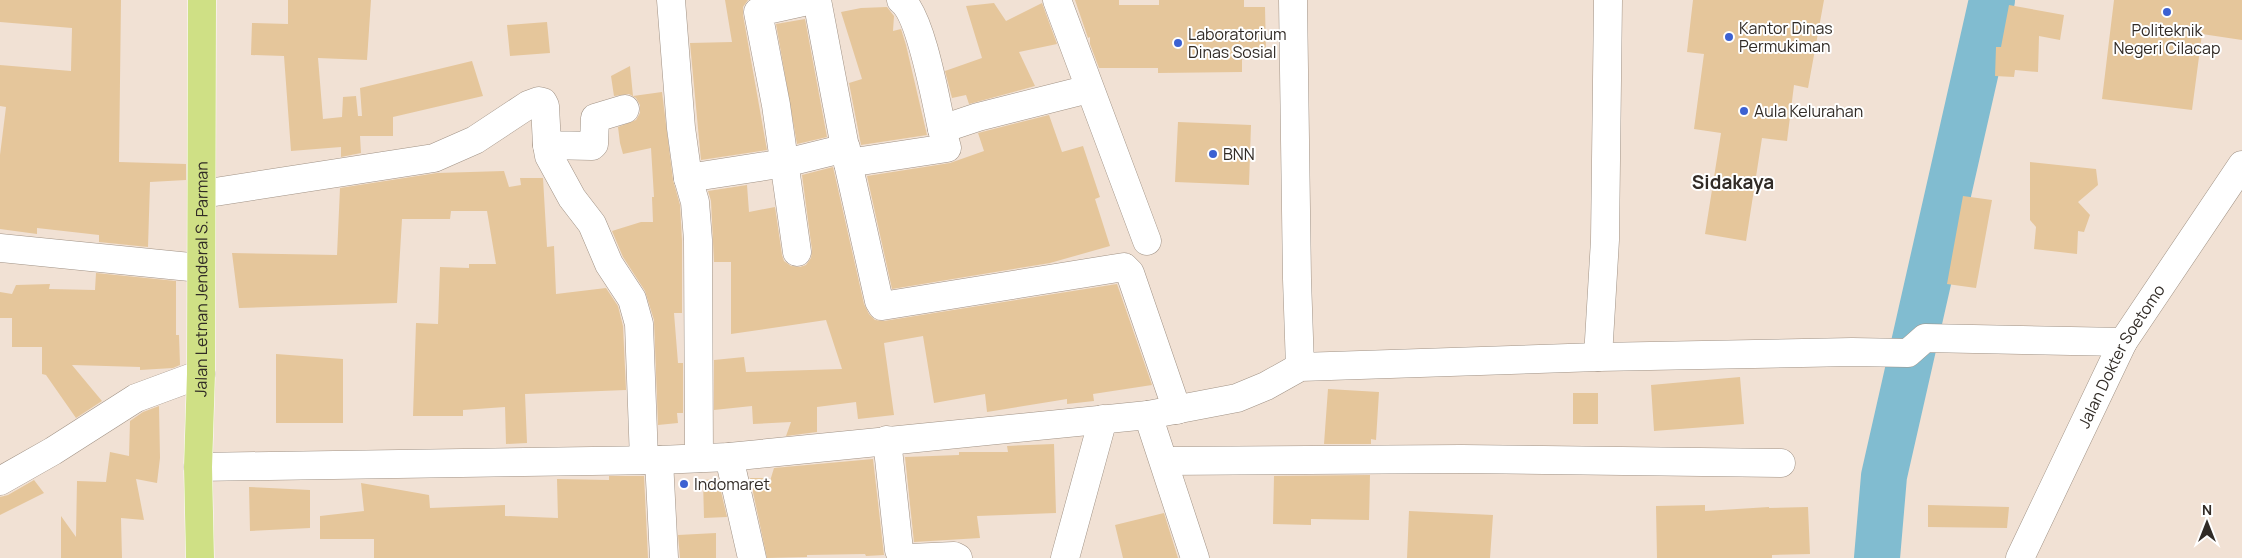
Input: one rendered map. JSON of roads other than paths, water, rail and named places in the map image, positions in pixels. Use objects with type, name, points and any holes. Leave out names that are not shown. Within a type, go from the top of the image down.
[{"type":"main road","name":"Jalan Letnan Jenderal S. Parman","points":[[200,558],[198,467],[201,374],[202,0]]},
{"type":"street","points":[[671,0],[681,128],[688,178],[695,202],[698,240],[699,458]]},
{"type":"street","points":[[797,252],[776,105],[758,12],[812,0]]},
{"type":"street","points":[[817,0],[847,156],[879,301],[882,306],[1124,267],[1130,273],[1176,410]]},
{"type":"street","points":[[688,178],[784,163],[947,148],[916,25],[907,5],[901,0]]},
{"type":"street","points":[[1057,0],[1147,241]]},
{"type":"street","points":[[1293,0],[1296,279],[1300,367]]},
{"type":"street","points":[[1598,357],[1605,240],[1608,0]]},
{"type":"street","points":[[942,129],[978,117],[1089,88]]},
{"type":"street","points":[[202,194],[434,158],[474,140],[528,105],[539,101],[543,102],[545,106],[549,156],[572,198],[592,224],[613,271],[632,299],[639,324],[652,460],[664,558]]},
{"type":"street","points":[[547,146],[592,146],[594,144],[594,118],[625,110]]},
{"type":"street","name":"Jalan Dokter Soetomo","points":[[2020,558],[2123,342],[2242,164]]},
{"type":"street","points":[[0,248],[200,268]]},
{"type":"street","points":[[198,467],[652,460],[730,457],[1148,415],[1237,398],[1266,386],[1300,367],[1598,357],[1852,352],[1916,346],[2123,342]]},
{"type":"street","points":[[0,481],[53,451],[136,398],[201,374]]},
{"type":"street","points":[[1148,415],[1195,558]]},
{"type":"street","points":[[1065,558],[1103,419]]},
{"type":"street","points":[[887,440],[901,555],[908,558],[954,556],[958,558]]},
{"type":"street","points":[[730,457],[752,558]]},
{"type":"street","points":[[1164,461],[1462,459],[1781,463]]},
{"type":"waterway","points":[[1877,558],[1884,476],[1992,0]]},
{"type":"place","name":"Politeknik Negeri Cilacap","points":[[2167,12]]},
{"type":"place","name":"Kantor Dinas Permukiman","points":[[1729,37]]},
{"type":"place","name":"Laboratorium Dinas Sosial","points":[[1178,43]]},
{"type":"place","name":"Aula Kelurahan","points":[[1744,111]]},
{"type":"place","name":"BNN","points":[[1213,154]]},
{"type":"place","name":"Indomaret","points":[[684,484]]},
{"type":"district","name":"Sidakaya","points":[[1733,182]]}]
